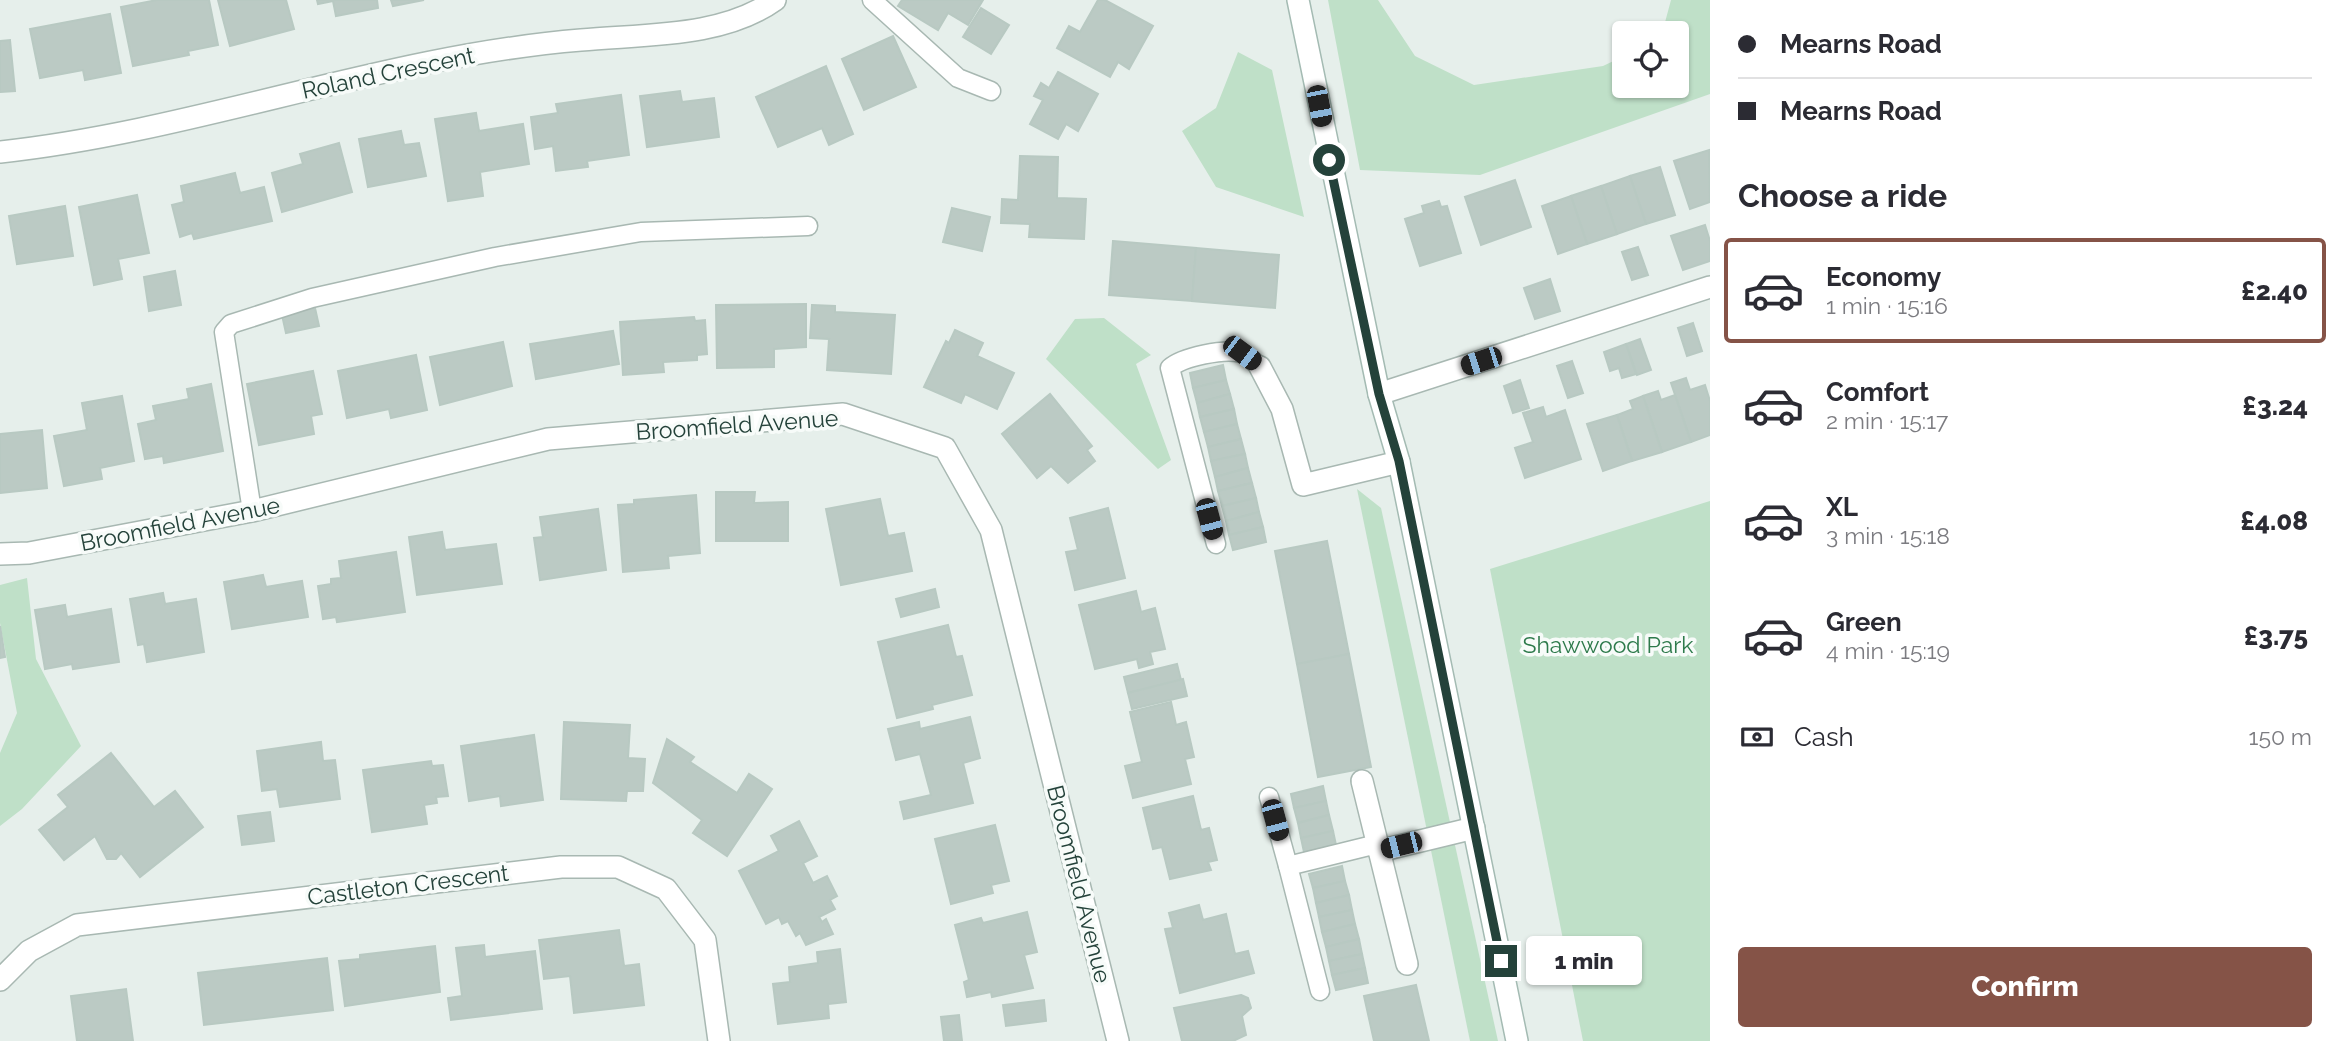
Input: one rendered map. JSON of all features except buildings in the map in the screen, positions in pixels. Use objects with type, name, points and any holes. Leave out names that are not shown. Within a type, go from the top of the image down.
[{"type":"street","name":"Roland Crescent","points":[[0,152],[64,145],[375,73],[539,43],[687,31],[754,15],[775,0]]},
{"type":"street","points":[[1298,0],[1379,394],[1399,461],[1517,1041]]},
{"type":"street","points":[[1379,394],[1710,287]]},
{"type":"street","points":[[1260,367],[1282,409],[1303,485],[1399,461]]},
{"type":"street","name":"Broomfield Avenue","points":[[0,554],[29,553],[252,511],[548,439],[843,414],[945,448],[991,530],[1118,1041]]},
{"type":"street","points":[[1362,781],[1407,964]]},
{"type":"street","points":[[1378,847],[1474,828]]},
{"type":"street","name":"Castleton Crescent","points":[[0,980],[29,951],[77,925],[561,867],[618,867],[666,889],[705,940],[719,1041]]},
{"type":"lane","points":[[873,0],[958,78],[991,91]]},
{"type":"lane","points":[[252,511],[224,332],[231,324],[312,298],[495,257],[641,232],[808,226]]},
{"type":"lane","points":[[1216,544],[1170,368],[1177,361],[1211,354],[1242,353],[1260,367]]},
{"type":"lane","points":[[1269,797],[1321,991]]},
{"type":"lane","points":[[1288,866],[1378,847]]},
{"type":"green space","points":[[1328,0],[1378,0],[1415,56],[1474,85],[1603,66],[1612,62],[1612,98],[1689,98],[1689,21],[1665,21],[1671,0],[1710,0],[1710,94],[1480,175],[1360,170]]},
{"type":"green space","points":[[1238,52],[1272,70],[1304,217],[1216,187],[1182,131],[1216,108]]},
{"type":"green space","points":[[1104,318],[1151,355],[1136,364],[1171,460],[1158,469],[1046,359],[1075,319]]},
{"type":"green space","points":[[1357,489],[1381,508],[1498,1041],[1470,1041]]},
{"type":"green space","name":"Shawwood Park","points":[[1710,501],[1710,1041],[1583,1041],[1490,569]]},
{"type":"green space","points":[[27,578],[36,659],[81,746],[22,809],[0,826],[0,753],[17,713],[0,623],[0,585]]},
{"type":"route","points":[[1329,160],[1379,394],[1399,461],[1501,961]]}]
